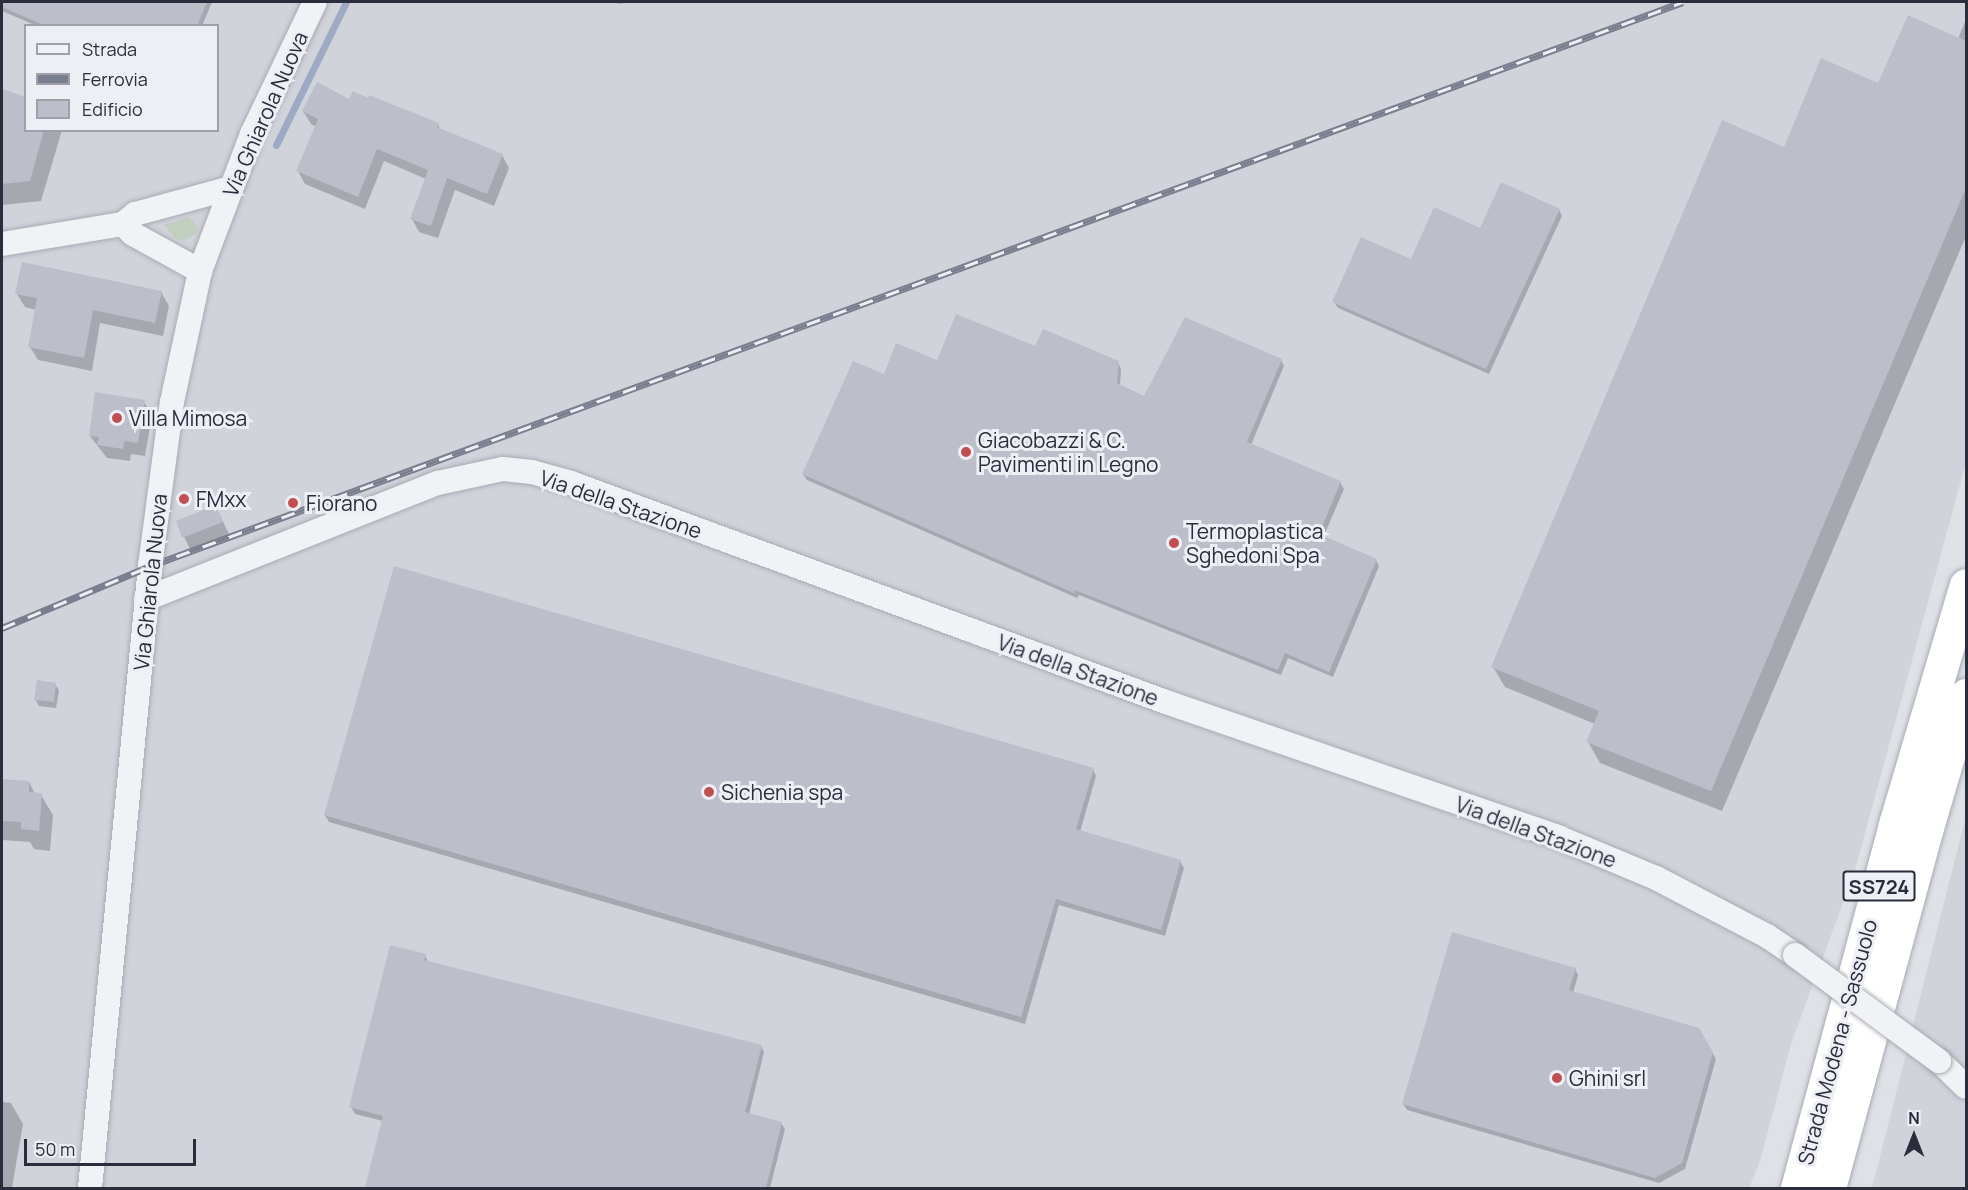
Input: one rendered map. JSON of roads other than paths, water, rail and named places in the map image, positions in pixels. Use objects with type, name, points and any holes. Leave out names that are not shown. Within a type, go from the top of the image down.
[{"type":"highway","name":"Strada Modena - Sassuolo","points":[[1797,1188],[1895,824],[1966,585]]},
{"type":"highway","name":"Strada Modena - Sassuolo","points":[[1829,1188],[1926,831],[1966,695]]},
{"type":"street","name":"Via Ghiarola Nuova","points":[[90,1188],[146,599],[172,402],[200,271],[252,134],[315,2]]},
{"type":"street","points":[[2,244],[123,224],[135,214],[231,188]]},
{"type":"street","points":[[123,224],[133,234],[200,271]]},
{"type":"street","name":"Via della Stazione","points":[[146,599],[438,483],[503,469],[532,472],[572,483],[1166,702],[1560,838],[1656,878],[1767,936],[1939,1061],[1966,1087]]},
{"type":"waterway","points":[[276,145],[346,2]]},
{"type":"railway","points":[[2,628],[150,566],[1683,2]]},
{"type":"place","name":"Villa Mimosa","points":[[117,418]]},
{"type":"place","name":"Giacobazzi & C. Pavimenti in Legno","points":[[966,452]]},
{"type":"place","name":"FMxx","points":[[184,499]]},
{"type":"place","name":"Fiorano","points":[[293,503]]},
{"type":"place","name":"Termoplastica Sghedoni Spa","points":[[1174,543]]},
{"type":"place","name":"Sichenia spa","points":[[709,792]]},
{"type":"place","name":"Ghini srl","points":[[1557,1078]]}]
